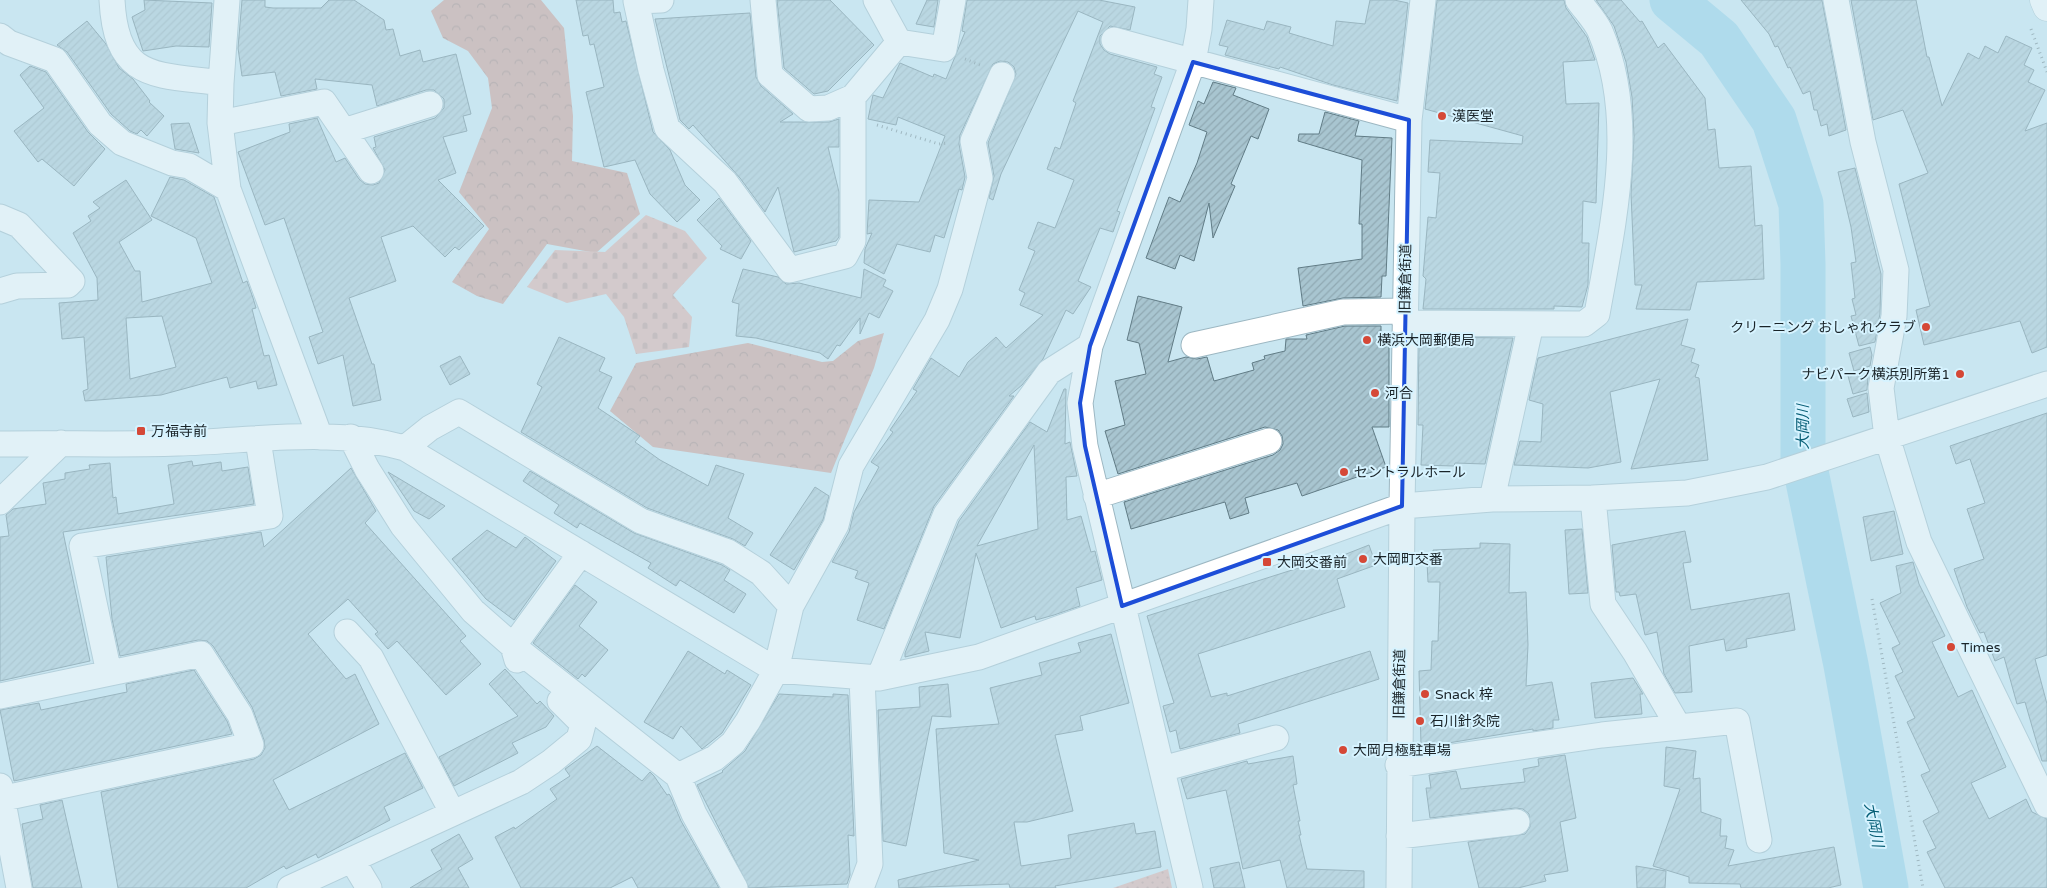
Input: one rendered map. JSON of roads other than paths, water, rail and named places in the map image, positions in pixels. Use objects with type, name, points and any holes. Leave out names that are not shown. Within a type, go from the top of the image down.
[{"type":"main road","points":[[2039,17],[2044,0]]},
{"type":"street","points":[[112,0],[113,20],[121,49],[138,67],[146,72],[157,75],[221,83]]},
{"type":"street","points":[[227,0],[220,123],[228,189],[320,437]]},
{"type":"street","points":[[662,0],[636,1],[651,70],[667,128],[725,182],[790,270],[845,256],[853,241],[853,107],[899,42]]},
{"type":"street","points":[[763,0],[770,75],[809,109],[853,107]]},
{"type":"street","points":[[876,0],[899,42]]},
{"type":"street","points":[[899,42],[944,49],[953,0]]},
{"type":"street","points":[[1190,888],[1084,446],[1080,403],[1090,346],[1193,62],[1200,29],[1201,0]]},
{"type":"street","name":"旧鎌倉街道","points":[[1399,888],[1398,765],[1409,120],[1423,0]]},
{"type":"street","points":[[1194,345],[1343,312],[1530,324],[1584,324],[1597,314],[1617,205],[1619,94],[1600,30],[1578,0]]},
{"type":"street","points":[[1836,0],[1863,142],[1896,270],[1894,316],[1881,388],[1887,437],[1919,542],[2047,805]]},
{"type":"street","points":[[0,36],[9,43],[55,60],[100,124],[122,143],[172,163],[188,166],[228,189]]},
{"type":"street","points":[[1114,40],[1409,120]]},
{"type":"street","points":[[678,776],[715,758],[733,743],[748,721],[776,670],[792,606],[836,525],[851,466],[937,320],[950,289],[980,178],[973,141],[1002,75]]},
{"type":"street","points":[[220,123],[324,102],[371,171]]},
{"type":"street","points":[[344,131],[430,104]]},
{"type":"street","points":[[0,217],[18,225],[72,281],[68,285],[17,286],[0,291]]},
{"type":"street","points":[[1492,499],[1530,324]]},
{"type":"street","points":[[860,888],[870,864],[871,678],[946,514],[1050,372],[1090,346]]},
{"type":"street","points":[[0,444],[178,443],[320,437],[352,437],[377,440],[405,448],[776,670],[871,678],[979,657],[1402,506],[1492,499],[1593,498],[1687,493],[1766,477],[2047,385]]},
{"type":"street","points":[[405,448],[430,428],[459,412],[641,522],[728,552],[761,573],[792,606]]},
{"type":"street","points":[[352,437],[367,469],[403,526],[473,611],[513,646],[678,776],[694,814],[735,888]]},
{"type":"street","points":[[109,673],[82,546],[270,516],[258,440]]},
{"type":"street","points":[[1096,496],[1269,441]]},
{"type":"street","points":[[0,502],[61,443]]},
{"type":"street","points":[[1593,498],[1603,604],[1635,652],[1678,726]]},
{"type":"street","points":[[294,887],[452,812],[521,782],[551,762],[579,739],[584,724],[515,659],[513,646],[581,554]]},
{"type":"street","points":[[347,632],[370,658],[452,812]]},
{"type":"street","points":[[0,696],[201,654],[240,715],[251,745],[1,794],[19,888]]},
{"type":"street","points":[[1398,765],[1678,726],[1737,721],[1759,840]]},
{"type":"street","points":[[1162,769],[1276,738]]},
{"type":"street","points":[[1399,836],[1517,822]]},
{"type":"street","points":[[352,860],[369,888]]},
{"type":"waterway","name":"大岡川","points":[[1672,0],[1719,39],[1774,120],[1801,204],[1803,264],[1803,457],[1846,665],[1886,888]]},
{"type":"place","name":"漢医堂","points":[[1442,116]]},
{"type":"place","name":"クリーニング おしゃれクラブ","points":[[1926,327]]},
{"type":"place","name":"横浜大岡郵便局","points":[[1367,340]]},
{"type":"place","name":"ナビパーク横浜別所第1","points":[[1960,374]]},
{"type":"place","name":"河合","points":[[1375,393]]},
{"type":"place","name":"万福寺前","points":[[141,431]]},
{"type":"place","name":"セントラルホール","points":[[1344,472]]},
{"type":"place","name":"大岡町交番","points":[[1363,559]]},
{"type":"place","name":"大岡交番前","points":[[1267,562]]},
{"type":"place","name":"Times","points":[[1951,647]]},
{"type":"place","name":"Snack 梓","points":[[1425,694]]},
{"type":"place","name":"石川針灸院","points":[[1420,721]]},
{"type":"place","name":"大岡月極駐車場","points":[[1343,750]]}]
